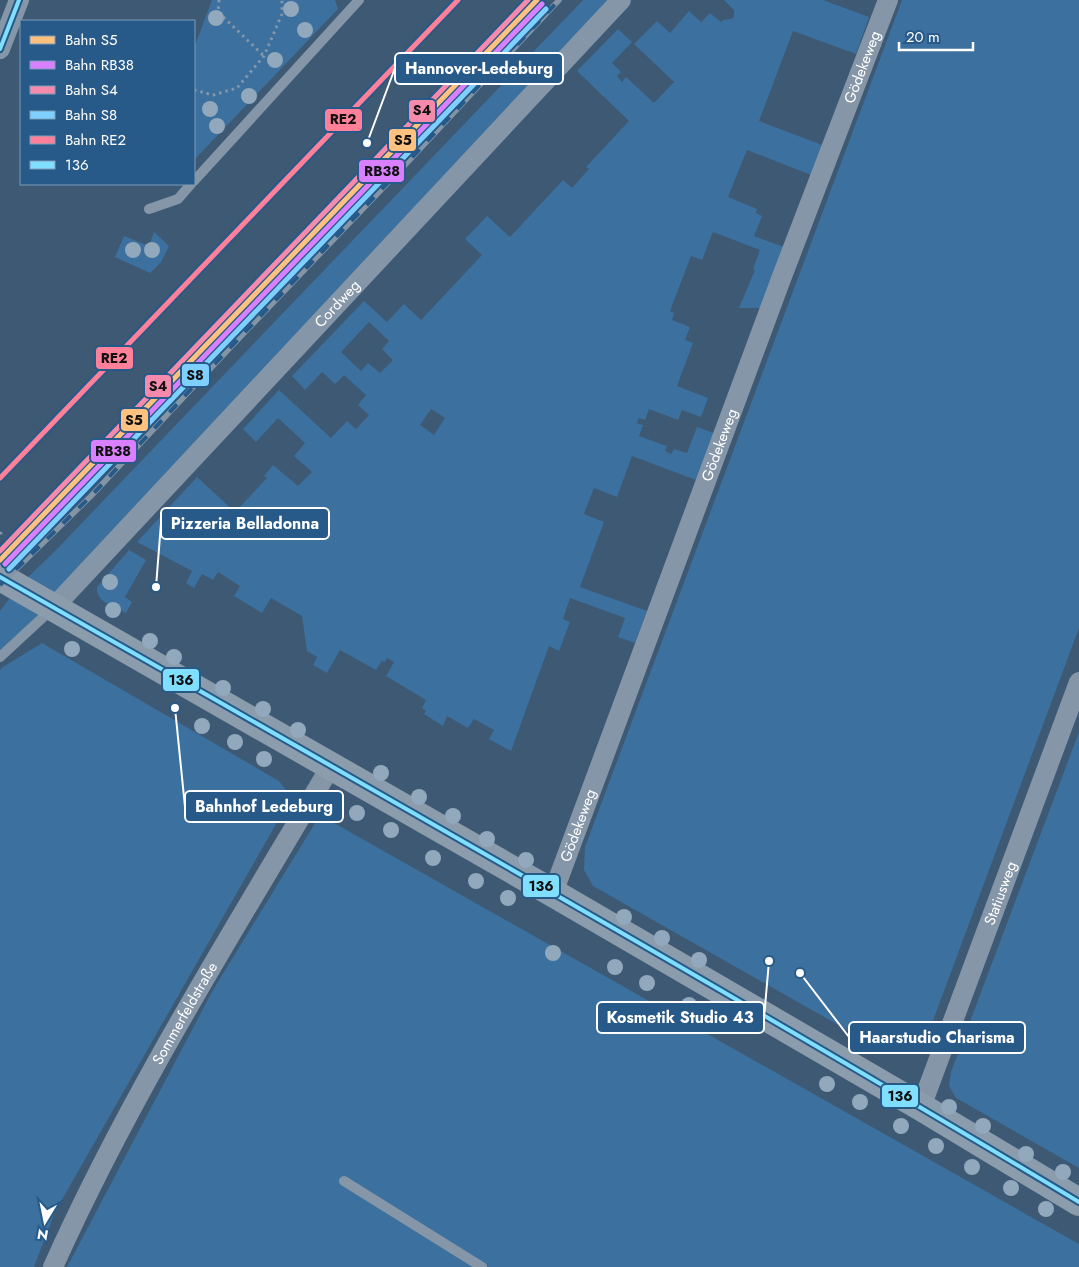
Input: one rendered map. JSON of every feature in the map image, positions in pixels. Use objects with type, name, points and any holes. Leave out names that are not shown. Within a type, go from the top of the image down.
[{"type":"street","points":[[0,49],[19,0]]},
{"type":"street","name":"Cordweg","points":[[54,608],[621,0]]},
{"type":"street","name":"Gödekeweg","points":[[553,892],[777,288],[888,0]]},
{"type":"street","points":[[0,578],[553,892],[1079,1202]]},
{"type":"street","name":"Statiusweg","points":[[920,1107],[1079,682]]},
{"type":"street","name":"Sommerfeldstraße","points":[[53,1267],[125,1121],[197,993],[331,766]]},
{"type":"lane","points":[[195,180],[359,0]]},
{"type":"lane","points":[[149,209],[178,199],[190,185]]},
{"type":"lane","points":[[0,658],[54,608]]},
{"type":"lane","points":[[344,1181],[482,1267]]},
{"type":"path","points":[[219,0],[218,12],[264,56]]},
{"type":"path","points":[[195,90],[213,95],[237,88],[264,56],[282,14],[282,0]]},
{"type":"shaded area","points":[[212,0],[335,0],[338,9],[195,159],[195,45]]},
{"type":"shaded area","points":[[583,0],[621,0],[49,608],[0,651],[0,611],[18,587],[56,550]]},
{"type":"shaded area","points":[[724,0],[823,0],[869,17],[856,54],[793,31],[759,121],[822,145],[811,175],[747,150],[728,197],[757,209],[756,213],[762,216],[754,236],[784,247],[761,308],[739,308],[755,270],[753,269],[760,250],[713,232],[702,260],[691,256],[670,311],[674,313],[672,320],[690,327],[685,340],[693,343],[677,386],[708,398],[701,417],[682,410],[678,420],[649,409],[645,420],[639,418],[637,423],[643,425],[639,436],[667,446],[665,451],[671,454],[674,449],[687,453],[697,427],[714,433],[696,480],[632,456],[617,497],[594,488],[584,514],[604,522],[580,587],[647,611],[635,643],[618,637],[625,618],[570,598],[563,619],[570,622],[559,651],[549,646],[511,751],[489,739],[494,730],[474,719],[468,728],[447,716],[443,726],[424,714],[426,711],[422,708],[426,700],[386,676],[394,662],[387,658],[385,662],[382,661],[376,670],[340,650],[327,673],[313,665],[317,657],[307,651],[302,616],[271,598],[262,613],[234,596],[240,586],[218,572],[213,580],[202,574],[194,588],[186,583],[192,571],[137,542],[197,477],[235,512],[267,478],[264,476],[273,465],[298,486],[312,472],[294,456],[305,443],[278,418],[256,442],[243,429],[279,390],[331,438],[347,421],[356,429],[369,415],[358,405],[366,395],[344,375],[335,384],[322,372],[305,390],[292,376],[364,301],[387,322],[404,304],[421,320],[482,255],[465,239],[487,216],[510,237],[563,180],[572,188],[589,169],[586,167],[629,121],[577,71],[618,29],[632,42],[612,63],[621,72],[617,76],[622,82],[626,77],[654,103],[674,82],[634,44],[657,21],[670,33],[689,11],[701,22],[710,13],[721,22],[734,17],[734,10]],"holes":[[[369,322],[389,341],[382,349],[393,360],[380,373],[368,363],[361,371],[341,352]],[[431,409],[445,418],[434,435],[420,425]]]},
{"type":"shaded area","points":[[902,0],[1079,0],[1079,628],[921,1053],[869,1025],[863,1039],[593,886],[584,870],[585,847]]},
{"type":"shaded area","points":[[154,232],[169,246],[161,262],[150,273],[115,257],[124,236],[149,246]]},
{"type":"shaded area","points":[[129,550],[146,560],[125,597],[132,602],[126,613],[102,600],[97,592],[97,587]]},
{"type":"shaded area","points":[[42,643],[279,781],[286,790],[288,803],[55,1212],[34,1267],[0,1267],[0,670]]},
{"type":"shaded area","points":[[1079,732],[1079,1168],[956,1098],[949,1086],[951,1072]]},
{"type":"shaded area","points":[[320,815],[1079,1244],[1079,1267],[67,1267],[213,990]]},
{"type":"railway","points":[[0,585],[91,496],[559,0]]},
{"type":"rail line","name":"RE2","points":[[0,478],[458,0]]},
{"type":"rail line","name":"S4","points":[[0,551],[528,0]]},
{"type":"rail line","name":"S5","points":[[0,560],[537,0]]},
{"type":"rail line","name":"RB38","points":[[5,564],[542,4]]},
{"type":"rail line","name":"S8","points":[[9,569],[546,9]]},
{"type":"transit line","name":"136","points":[[0,49],[19,0]]},
{"type":"transit line","name":"136","points":[[0,577],[676,965],[1079,1202]]},
{"type":"place","name":"Hannover-Ledeburg","points":[[367,143]]},
{"type":"place","name":"Pizzeria Belladonna","points":[[156,587]]},
{"type":"place","name":"Bahnhof Ledeburg","points":[[175,708]]},
{"type":"place","name":"Kosmetik Studio 43","points":[[769,961]]},
{"type":"place","name":"Haarstudio Charisma","points":[[800,973]]}]
